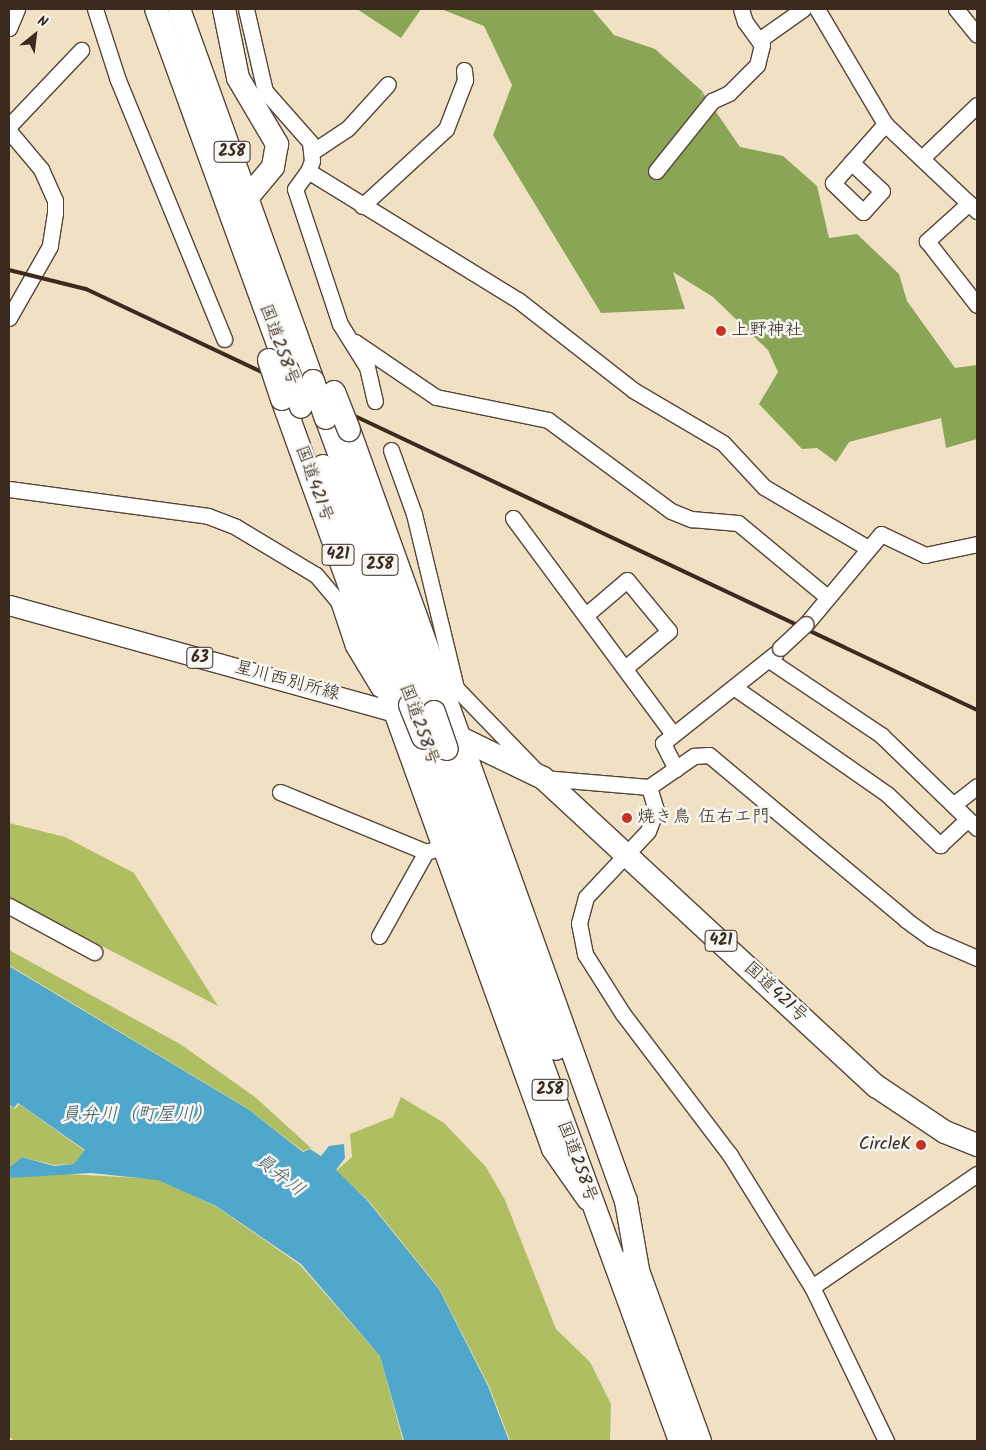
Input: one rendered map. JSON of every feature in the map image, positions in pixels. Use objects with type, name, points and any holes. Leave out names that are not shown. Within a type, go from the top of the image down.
[{"type":"highway","name":"国道258号","points":[[156,9],[260,295],[278,365],[401,708],[423,738],[588,1199],[680,1441]]},
{"type":"highway","name":"国道258号","points":[[179,9],[249,196],[326,418],[434,712],[455,743],[638,1270],[700,1441]]},
{"type":"highway","points":[[224,9],[238,78],[247,99],[277,144],[273,166],[249,196]]},
{"type":"highway","points":[[284,295],[334,392],[349,430],[455,743]]},
{"type":"highway","points":[[401,708],[435,849],[553,1149],[588,1199]]},
{"type":"highway","name":"国道421号","points":[[401,708],[455,743],[543,778],[628,854],[876,1086],[938,1128],[977,1145]]},
{"type":"main road","name":"星川西別所線","points":[[9,605],[401,708]]},
{"type":"street","points":[[9,28],[17,9]]},
{"type":"street","points":[[95,9],[118,80],[224,339]]},
{"type":"street","points":[[246,9],[265,91],[306,134],[312,152],[308,171],[295,189],[340,324],[355,342],[436,397],[548,420],[671,511],[691,519],[738,524],[827,597]]},
{"type":"street","points":[[656,171],[712,101],[729,93],[757,65],[762,52],[759,40],[741,9]]},
{"type":"street","points":[[759,40],[803,9]]},
{"type":"street","points":[[817,9],[885,124],[923,156],[973,207],[927,241],[977,305]]},
{"type":"street","points":[[956,9],[977,35]]},
{"type":"street","points":[[9,126],[81,50]]},
{"type":"street","points":[[362,206],[446,129],[453,119],[464,70]]},
{"type":"street","points":[[312,152],[348,128],[388,84]]},
{"type":"street","points":[[923,156],[977,105]]},
{"type":"street","points":[[852,162],[885,124]]},
{"type":"street","points":[[9,131],[41,169],[55,207],[50,246],[9,318]]},
{"type":"street","points":[[308,171],[362,206],[518,300],[633,390],[723,443],[764,487],[868,548]]},
{"type":"street","points":[[355,342],[375,400]]},
{"type":"street","points":[[391,450],[414,514],[456,688],[543,778],[649,787],[694,756],[709,755],[906,920],[931,938],[977,958]]},
{"type":"street","points":[[9,489],[208,516],[274,548],[316,575],[338,601],[353,646],[401,708]]},
{"type":"street","points":[[513,518],[587,614],[673,734]]},
{"type":"street","points":[[676,769],[663,742],[769,660],[806,624],[881,534],[926,555],[977,544]]},
{"type":"street","points":[[587,614],[626,580],[669,631],[625,668]]},
{"type":"street","points":[[735,688],[879,788],[940,845],[972,824],[881,735],[769,660]]},
{"type":"street","points":[[953,805],[977,786]]},
{"type":"street","points":[[649,787],[654,820],[628,854],[586,897],[579,923],[585,954],[623,1014],[730,1155],[812,1287],[886,1441]]},
{"type":"street","points":[[280,792],[435,849],[379,936]]},
{"type":"street","points":[[9,906],[94,952]]},
{"type":"street","points":[[812,1287],[977,1174]]},
{"type":"green space","points":[[357,9],[421,9],[401,38]]},
{"type":"green space","points":[[441,9],[592,9],[614,35],[655,49],[703,92],[697,102],[703,93],[740,147],[783,156],[817,186],[829,238],[857,234],[899,274],[907,301],[955,368],[977,365],[977,439],[946,448],[941,418],[849,442],[836,462],[817,448],[802,449],[759,404],[778,372],[768,350],[713,297],[673,272],[685,309],[601,313],[493,135],[512,85],[484,26]]},
{"type":"green space","points":[[9,823],[65,837],[134,873],[218,1006],[9,898]]},
{"type":"green space","points":[[9,950],[180,1044],[255,1097],[311,1148],[303,1151],[247,1108],[9,965]]},
{"type":"green space","points":[[401,1097],[444,1123],[486,1167],[505,1200],[556,1329],[590,1362],[611,1404],[610,1441],[510,1441],[489,1386],[439,1288],[368,1200],[336,1171],[352,1157],[350,1134],[393,1117]]},
{"type":"green space","points":[[19,1104],[85,1151],[75,1164],[54,1165],[22,1157],[9,1169],[9,1105],[15,1109]]},
{"type":"green space","points":[[47,1173],[158,1179],[217,1207],[300,1265],[380,1356],[403,1441],[14,1441],[9,1436],[9,1178]]},
{"type":"water","name":"員弁川（町屋川）","points":[[9,966],[248,1109],[303,1152],[310,1149],[321,1156],[329,1146],[344,1144],[345,1158],[336,1170],[367,1200],[439,1289],[488,1386],[509,1441],[404,1441],[380,1356],[301,1264],[216,1206],[158,1180],[91,1173],[9,1178],[9,1168],[22,1157],[54,1166],[74,1164],[85,1150],[18,1103],[14,1108],[9,1104]]},
{"type":"railway","points":[[9,270],[86,289],[977,710]]},
{"type":"place","name":"上野神社","points":[[721,331]]},
{"type":"place","name":"焼き鳥 伍右エ門","points":[[627,818]]},
{"type":"place","name":"CircleK","points":[[921,1145]]},
{"type":"water label","name":"員弁川","points":[[279,1176]]}]
